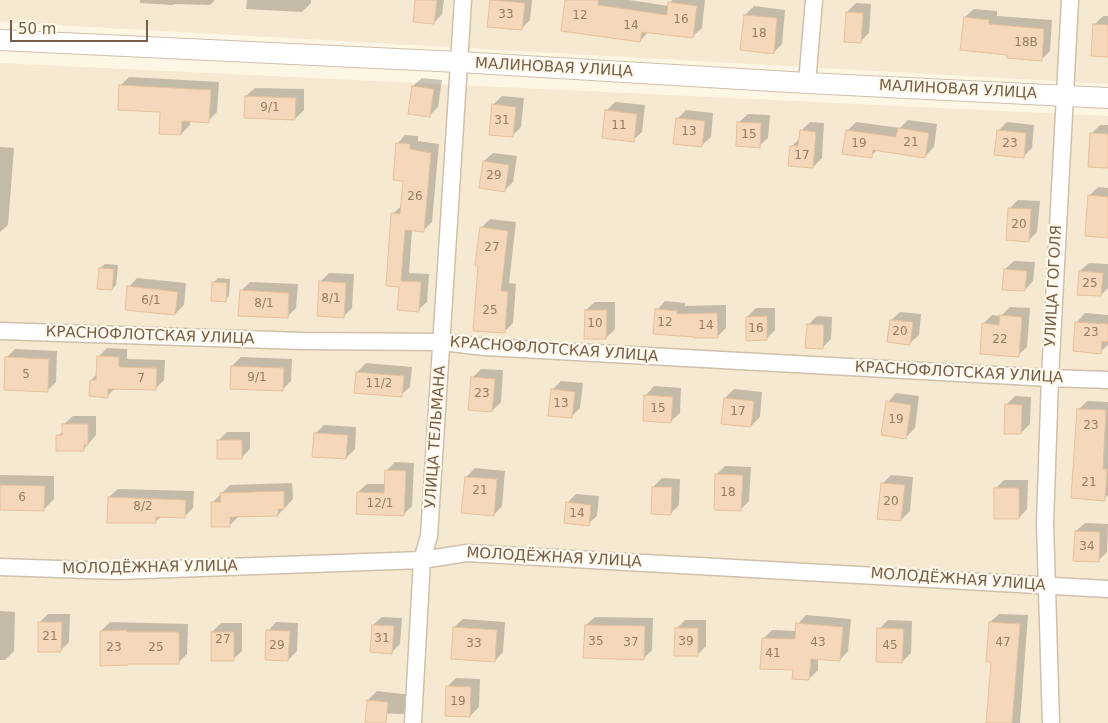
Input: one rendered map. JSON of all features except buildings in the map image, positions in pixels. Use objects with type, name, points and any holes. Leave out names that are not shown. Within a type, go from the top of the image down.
[{"type":"street","name":"УЛИЦА ТЕЛЬМАНА","points":[[413,723],[422,560],[429,536],[463,0]]},
{"type":"street","points":[[808,83],[814,0]]},
{"type":"street","name":"УЛИЦА ГОГОЛЯ","points":[[1051,723],[1045,523],[1050,378],[1070,0]]},
{"type":"street","name":"МАЛИНОВАЯ УЛИЦА","points":[[0,40],[459,62],[808,83],[1108,98]]},
{"type":"street","name":"КРАСНОФЛОТСКАЯ УЛИЦА","points":[[0,331],[303,341],[442,342],[495,347],[1108,380]]},
{"type":"street","name":"МОЛОДЁЖНАЯ УЛИЦА","points":[[0,567],[117,571],[422,560],[467,553],[1108,589]]},
{"type":"shaded area","points":[[0,0],[1108,0],[1108,84],[0,22]]},
{"type":"shaded area","points":[[0,63],[1108,116],[1108,723],[0,723]]}]
